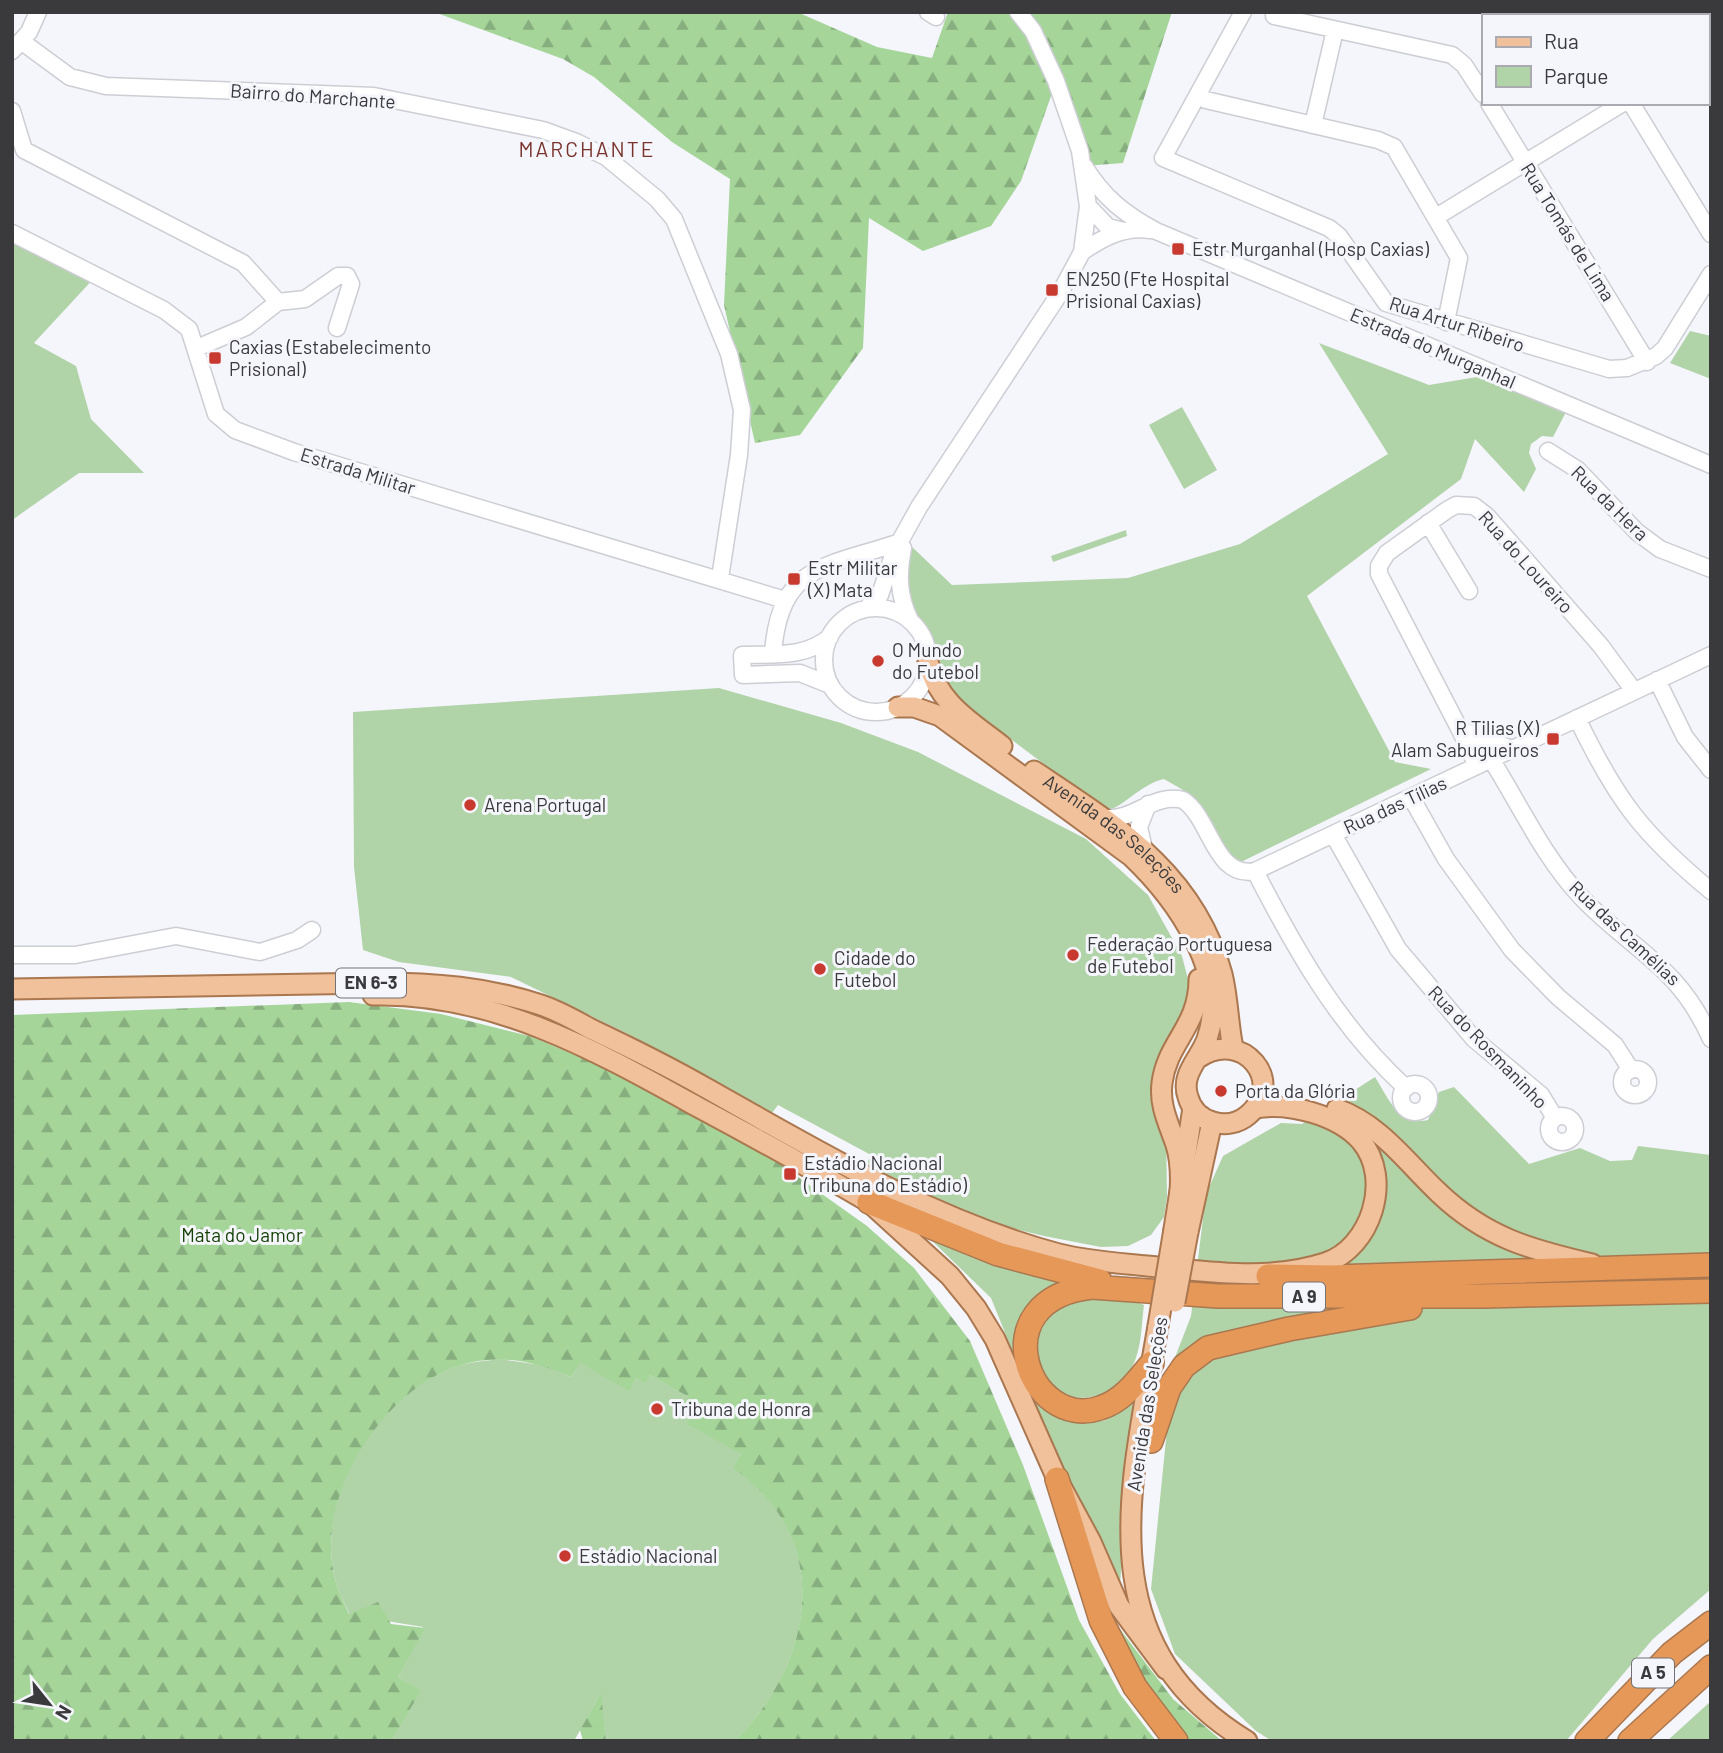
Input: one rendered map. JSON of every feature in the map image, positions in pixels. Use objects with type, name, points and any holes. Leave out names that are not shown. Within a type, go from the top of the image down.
[{"type":"highway","name":"A 9","points":[[869,1202],[998,1254],[1126,1288],[1218,1296],[1483,1296],[1707,1292]]},
{"type":"highway","name":"A 9","points":[[1268,1276],[1711,1265]]},
{"type":"highway","points":[[1126,1288],[1072,1289],[1045,1302],[1030,1324],[1023,1347],[1030,1373],[1043,1392],[1061,1406],[1100,1409],[1127,1393],[1152,1363]]},
{"type":"highway","points":[[1150,1441],[1169,1388],[1185,1366],[1208,1349],[1289,1329],[1483,1296]]},
{"type":"highway","points":[[1057,1479],[1101,1620],[1135,1687],[1176,1741]]},
{"type":"highway","name":"A 5","points":[[1587,1741],[1672,1653],[1711,1623]]},
{"type":"highway","name":"A 5","points":[[1630,1741],[1711,1667]]},
{"type":"main road","name":"Avenida das Seleções","points":[[928,662],[932,678],[944,698],[1035,771],[1106,818],[1144,849],[1178,887],[1212,943],[1223,977],[1233,1048]]},
{"type":"main road","name":"Avenida das Seleções","points":[[898,707],[914,708],[940,716],[1130,856],[1178,909],[1207,974],[1211,1016],[1206,1041],[1187,1076],[1188,1098],[1193,1108],[1180,1193],[1181,1231]]},
{"type":"main road","points":[[1180,1193],[1181,1169],[1162,1106],[1161,1087],[1164,1069],[1199,1001],[1199,953]]},
{"type":"main road","name":"EN 6-3","points":[[12,989],[429,983],[480,989],[543,1006],[663,1063],[878,1184],[924,1205]]},
{"type":"main road","name":"EN 6-3","points":[[12,1002],[379,995],[476,1007],[537,1025],[591,1048],[869,1202]]},
{"type":"main road","points":[[1198,1058],[1208,1051],[1233,1048],[1255,1062],[1263,1087],[1255,1108]]},
{"type":"main road","points":[[1263,1087],[1336,1109],[1369,1126],[1400,1150],[1439,1193],[1494,1235],[1528,1249],[1600,1266]]},
{"type":"main road","points":[[1193,1108],[1212,1122],[1236,1122],[1255,1108],[1274,1105],[1313,1114],[1348,1128],[1369,1155],[1377,1190],[1371,1221],[1353,1245],[1328,1263],[1268,1276]]},
{"type":"main road","name":"Avenida das Seleções","points":[[1131,1534],[1150,1441],[1164,1326],[1181,1231],[1212,1122]]},
{"type":"main road","points":[[869,1202],[950,1276],[976,1308],[995,1339],[1057,1479],[1119,1606],[1166,1669]]},
{"type":"main road","name":"A 9","points":[[924,1205],[1060,1255],[1122,1264],[1268,1276]]},
{"type":"main road","name":"Avenida das Seleções","points":[[1164,1326],[1152,1363],[1132,1477],[1134,1584],[1148,1630],[1166,1669],[1196,1704],[1247,1741]]},
{"type":"street","points":[[17,46],[29,32],[38,12]]},
{"type":"street","name":"Estrada do Murganhal","points":[[1018,12],[1033,31],[1056,81],[1084,166],[1088,206],[1082,252]]},
{"type":"street","name":"Rua Artur Ribeiro","points":[[1243,12],[1163,158],[1329,228],[1339,236],[1385,303],[1609,369],[1628,368],[1647,362]]},
{"type":"street","points":[[1274,16],[1452,55],[1464,65],[1482,92]]},
{"type":"street","points":[[1313,125],[1335,30]]},
{"type":"street","name":"Bairro do Marchante","points":[[17,46],[70,77],[106,86],[374,96],[543,130],[606,157],[657,199],[674,219],[729,354],[742,410],[739,455],[719,578]]},
{"type":"street","points":[[1206,100],[1378,140],[1394,147],[1437,217],[1456,251],[1460,264],[1446,322]]},
{"type":"street","name":"Rua Tomás de Lima","points":[[1490,105],[1647,362]]},
{"type":"street","points":[[1437,217],[1620,105]]},
{"type":"street","points":[[1632,105],[1711,234]]},
{"type":"street","points":[[12,111],[24,150],[243,263],[278,302]]},
{"type":"street","name":"Estrada do Murganhal","points":[[1084,166],[1125,223]]},
{"type":"street","name":"Estrada do Murganhal","points":[[1088,206],[1108,227],[1125,223],[1156,230],[1711,466]]},
{"type":"street","points":[[831,685],[800,673],[743,675],[742,655],[808,651],[830,637],[842,621],[866,609],[880,595],[903,535],[1060,293],[1082,252],[1125,223]]},
{"type":"street","name":"Estrada Militar","points":[[12,233],[164,310],[189,329],[216,414],[236,430],[294,452],[785,600]]},
{"type":"street","points":[[1647,362],[1665,348],[1711,274]]},
{"type":"street","points":[[197,348],[246,327],[278,302],[305,299],[338,276],[346,276],[351,284],[337,328]]},
{"type":"street","name":"Rua da Hera","points":[[1548,452],[1578,470],[1637,532],[1660,549],[1711,569]]},
{"type":"street","name":"Rua do Loureiro","points":[[1484,763],[1460,730],[1379,574],[1379,566],[1387,553],[1456,505],[1474,506],[1480,510],[1601,646],[1634,691]]},
{"type":"street","points":[[1428,523],[1469,591]]},
{"type":"street","points":[[773,654],[775,625],[785,600],[800,583],[817,569],[903,535]]},
{"type":"street","points":[[830,637],[825,666],[831,685],[843,700],[860,709],[879,712],[898,707],[919,689],[928,662],[925,643],[909,621],[900,598],[903,535]]},
{"type":"street","points":[[861,552],[879,558],[887,574]]},
{"type":"street","points":[[866,609],[885,609],[909,621]]},
{"type":"street","name":"Rua das Tílias","points":[[1255,871],[1711,655]]},
{"type":"street","points":[[1657,680],[1685,737],[1711,770]]},
{"type":"street","points":[[1577,718],[1603,772],[1623,804],[1671,858],[1711,891]]},
{"type":"street","points":[[1460,730],[1512,749]]},
{"type":"street","name":"Rua das Camélias","points":[[1484,763],[1575,889],[1684,989],[1711,1039]]},
{"type":"street","points":[[1106,818],[1124,817],[1148,804],[1173,797],[1183,800],[1198,813],[1227,864],[1241,872],[1255,871],[1294,946],[1326,998],[1375,1060],[1406,1088]]},
{"type":"street","points":[[1411,797],[1446,859],[1512,950],[1558,997],[1615,1045],[1631,1070]]},
{"type":"street","points":[[1144,849],[1139,827],[1148,804]]},
{"type":"street","name":"Rua do Rosmaninho","points":[[1333,834],[1398,949],[1474,1039],[1541,1095],[1555,1118]]},
{"type":"street","points":[[12,955],[75,955],[176,936],[260,953],[297,940],[312,930]]},
{"type":"green space","points":[[434,12],[797,12],[877,47],[932,58],[948,12],[1172,12],[1123,163],[1084,166],[1056,82],[1021,181],[991,226],[923,251],[869,218],[863,348],[800,435],[755,443],[724,305],[730,179],[672,142],[594,77],[563,59]]},
{"type":"green space","points":[[12,232],[96,276],[34,343],[76,366],[91,419],[144,473],[79,473],[12,520]]},
{"type":"green space","points":[[1690,331],[1711,336],[1711,379],[1670,363]]},
{"type":"green space","points":[[1319,343],[1429,385],[1477,377],[1566,412],[1553,437],[1542,436],[1531,444],[1529,453],[1536,469],[1524,492],[1475,439],[1461,479],[1307,596],[1395,762],[1431,769],[1237,864],[1224,850],[1197,801],[1181,789],[1164,779],[1146,786],[1118,806],[1105,810],[943,688],[936,647],[910,611],[902,585],[910,545],[952,585],[1128,578],[1240,544],[1388,454]]},
{"type":"green space","points":[[1182,407],[1217,470],[1184,489],[1149,425]]},
{"type":"green space","points":[[1126,530],[1127,536],[1053,562],[1051,556]]},
{"type":"green space","name":"Cidade do Futebol","points":[[719,688],[841,723],[918,752],[1086,839],[1148,895],[1182,956],[1194,1003],[1169,1082],[1166,1132],[1167,1197],[1164,1217],[1151,1235],[1128,1246],[1101,1247],[991,1223],[866,1165],[871,1155],[778,1105],[772,1113],[628,1034],[511,977],[399,962],[363,950],[354,867],[353,712]]},
{"type":"green space","name":"Mata do Jamor","points":[[349,1002],[441,1014],[533,1037],[600,1066],[777,1162],[867,1226],[914,1268],[970,1341],[1023,1465],[1079,1620],[1120,1694],[1156,1741],[734,1741],[761,1710],[782,1675],[796,1639],[802,1602],[799,1565],[788,1529],[766,1497],[733,1468],[741,1454],[687,1424],[694,1411],[685,1406],[689,1397],[650,1375],[645,1383],[637,1378],[629,1391],[580,1363],[571,1377],[530,1363],[487,1360],[458,1366],[431,1379],[405,1397],[382,1421],[362,1448],[347,1477],[336,1508],[331,1539],[333,1569],[337,1587],[349,1614],[378,1602],[391,1624],[425,1628],[398,1677],[421,1690],[392,1741],[12,1741],[12,1015]]},
{"type":"green space","points":[[1375,1077],[1395,1109],[1409,1119],[1418,1121],[1428,1120],[1439,1092],[1454,1087],[1529,1164],[1580,1148],[1610,1161],[1632,1160],[1638,1146],[1711,1155],[1711,1589],[1653,1639],[1566,1741],[1272,1741],[1256,1731],[1175,1654],[1151,1589],[1174,1360],[1191,1316],[1206,1194],[1223,1156],[1281,1123],[1302,1124]]},
{"type":"green space","points":[[928,1237],[1061,1280],[1037,1298],[1016,1344],[1080,1421],[1104,1421],[1137,1399],[1120,1583],[1059,1467],[991,1298]]},
{"type":"green space","points":[[1092,1295],[1132,1300],[1144,1305],[1140,1341],[1133,1366],[1117,1386],[1088,1397],[1073,1397],[1059,1393],[1047,1385],[1038,1373],[1034,1349],[1059,1302]]},
{"type":"green space","name":"Estádio Nacional","points":[[499,1359],[548,1366],[571,1377],[580,1362],[629,1390],[637,1378],[650,1375],[690,1397],[694,1411],[741,1454],[734,1468],[766,1497],[788,1529],[800,1565],[802,1602],[796,1639],[782,1676],[761,1710],[734,1741],[606,1741],[600,1695],[574,1741],[392,1741],[420,1690],[398,1677],[423,1627],[350,1615],[337,1587],[333,1569],[331,1538],[336,1507],[346,1477],[361,1448],[381,1421],[404,1398],[429,1379],[457,1366]]},
{"type":"green space","points":[[1110,1616],[1173,1699],[1222,1741],[1190,1741],[1146,1681]]},
{"type":"green space","points":[[601,1693],[606,1741],[583,1741],[580,1730]]},
{"type":"green space","points":[[1711,1701],[1711,1741],[1667,1741]]},
{"type":"place","name":"Estr Murganhal (Hosp Caxias)","points":[[1178,249]]},
{"type":"place","name":"EN250 (Fte Hospital Prisional Caxias)","points":[[1052,290]]},
{"type":"place","name":"Caxias (Estabelecimento Prisional)","points":[[215,358]]},
{"type":"place","name":"Estr Militar (X) Mata","points":[[794,579]]},
{"type":"place","name":"O Mundo do Futebol","points":[[878,661]]},
{"type":"place","name":"R Tilias (X) Alam Sabugueiros","points":[[1553,739]]},
{"type":"place","name":"Arena Portugal","points":[[470,805]]},
{"type":"place","name":"Federação Portuguesa de Futebol","points":[[1073,955]]},
{"type":"place","name":"Cidade do Futebol","points":[[820,969]]},
{"type":"place","name":"Porta da Glória","points":[[1221,1091]]},
{"type":"place","name":"Estádio Nacional (Tribuna do Estádio)","points":[[790,1174]]},
{"type":"place","name":"Tribuna de Honra","points":[[657,1409]]},
{"type":"place","name":"Estádio Nacional","points":[[565,1556]]},
{"type":"district","name":"MARCHANTE","points":[[587,150]]}]
